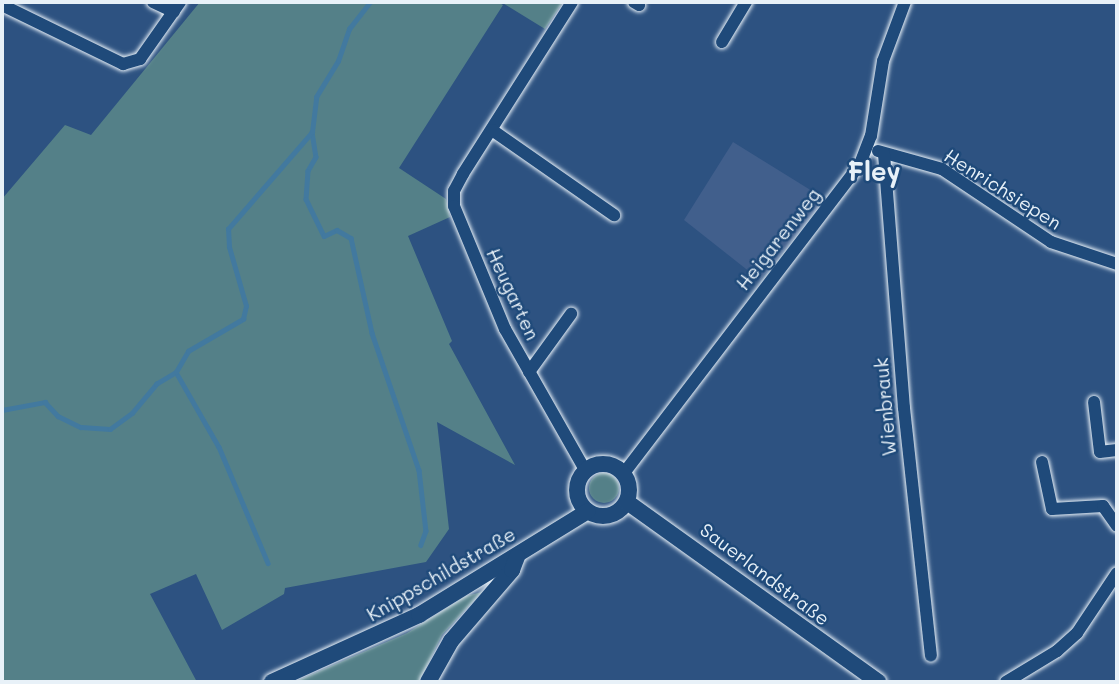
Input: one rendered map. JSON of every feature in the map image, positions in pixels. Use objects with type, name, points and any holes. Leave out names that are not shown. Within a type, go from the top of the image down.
[{"type":"street","points":[[2,5],[123,64],[140,59],[177,7],[153,2]]},
{"type":"street","name":"Heugarten","points":[[572,2],[454,191],[454,206],[494,303],[529,372],[585,470]]},
{"type":"street","points":[[722,42],[746,2]]},
{"type":"street","name":"Heigarenweg","points":[[624,473],[868,147],[883,61],[905,2]]},
{"type":"street","points":[[492,130],[614,215]]},
{"type":"street","name":"Henrichsiepen","points":[[868,147],[884,154],[942,169],[1051,242],[1117,264]]},
{"type":"street","name":"Wienbrauk","points":[[884,154],[904,408],[931,656]]},
{"type":"street","points":[[529,372],[571,314]]},
{"type":"street","points":[[1094,402],[1100,452],[1117,450]]},
{"type":"street","points":[[1042,462],[1052,509],[1103,506],[1117,526]]},
{"type":"street","points":[[605,463],[624,473],[629,482],[627,502],[609,516],[588,511],[576,491],[585,470],[605,463]]},
{"type":"street","name":"Sauerlandstraße","points":[[627,502],[878,682]]},
{"type":"street","name":"Knippschildstraße","points":[[272,682],[419,615],[588,511]]},
{"type":"street","points":[[428,682],[451,641],[512,570],[517,555]]},
{"type":"street","points":[[1006,682],[1077,633],[1117,573]]},
{"type":"shaded area","points":[[733,142],[825,199],[760,280],[684,220]]},
{"type":"green space","points":[[200,2],[498,2],[503,5],[399,168],[446,199],[450,217],[408,236],[452,341],[449,344],[515,465],[437,422],[449,529],[426,562],[285,588],[284,594],[222,630],[196,574],[150,594],[197,682],[2,682],[2,199],[65,125],[91,135]]},
{"type":"green space","points":[[501,2],[563,2],[545,29]]},
{"type":"green space","points":[[604,473],[614,478],[619,488],[614,498],[604,503],[594,498],[589,488],[594,478]]},
{"type":"green space","points":[[482,592],[442,635],[419,682],[294,682],[407,633],[466,596]]},
{"type":"waterway","points":[[2,410],[45,402],[58,416],[81,427],[110,429],[132,413],[156,384],[176,372],[188,351],[243,319],[246,306],[229,247],[228,229],[312,132],[316,97],[338,61],[349,29],[370,2]]},
{"type":"waterway","points":[[312,132],[316,157],[308,171],[306,199],[324,236],[337,230],[351,238],[372,333],[419,470],[426,531],[421,545]]},
{"type":"waterway","points":[[176,372],[219,447],[268,563]]},
{"type":"district","name":"Fley","points":[[874,172]]}]
